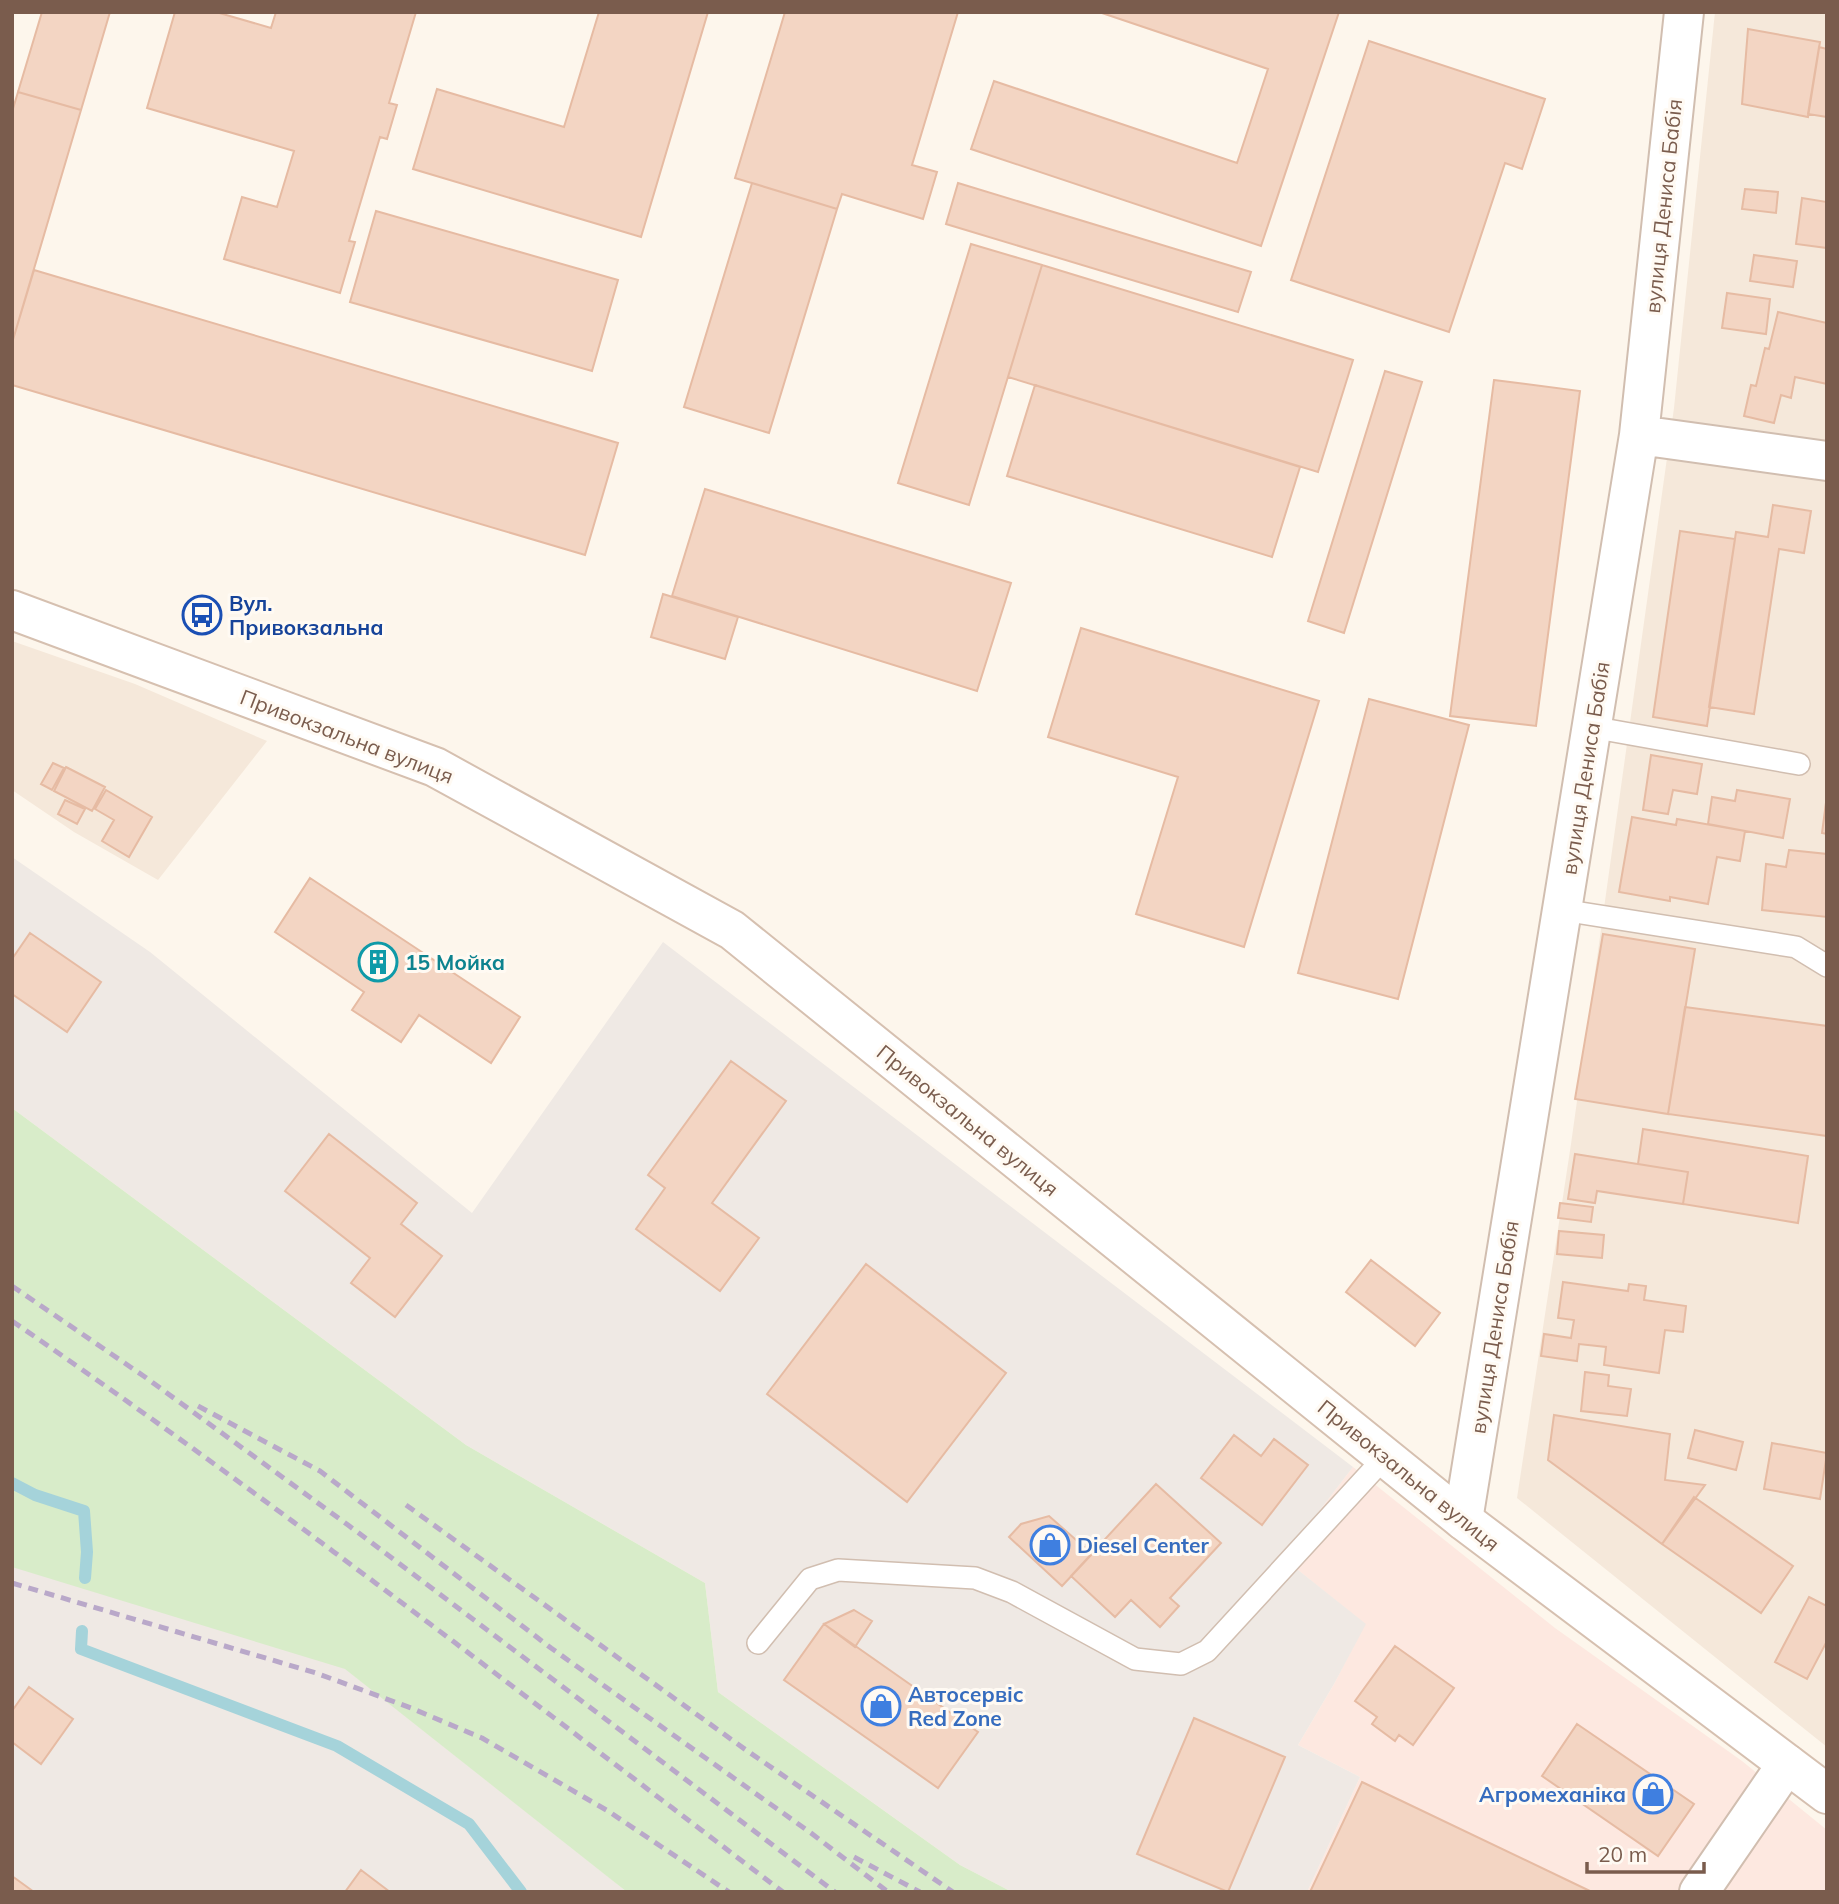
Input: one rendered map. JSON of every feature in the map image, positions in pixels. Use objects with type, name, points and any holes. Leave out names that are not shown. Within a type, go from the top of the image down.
[{"type":"main road","name":"вулиця Дениса Бабія","points":[[1464,1520],[1639,435],[1684,12]]},
{"type":"main road","points":[[1639,435],[1827,461]]},
{"type":"main road","name":"Привокзальна вулиця","points":[[12,610],[435,766],[732,930],[1464,1520],[1827,1794]]},
{"type":"main road","points":[[1699,1892],[1787,1764]]},
{"type":"lane","points":[[1591,727],[1799,764]]},
{"type":"lane","points":[[1562,910],[1796,947],[1827,966]]},
{"type":"lane","points":[[758,1643],[810,1580],[838,1570],[975,1578],[1012,1592],[1135,1659],[1181,1664],[1208,1651],[1385,1457]]},
{"type":"shaded area","points":[[1715,12],[1827,12],[1827,1747],[1517,1498],[1571,1144],[1674,408]]},
{"type":"shaded area","points":[[12,641],[135,684],[267,741],[158,880],[74,832],[12,790]]},
{"type":"shaded area","points":[[12,857],[150,952],[472,1213],[663,942],[1353,1467],[1283,1558],[1366,1624],[1298,1745],[1360,1777],[1307,1892],[1012,1892],[960,1865],[718,1692],[705,1583],[466,1445],[12,1108]]},
{"type":"shaded area","points":[[12,1405],[611,1879],[627,1892],[12,1892]]},
{"type":"shaded area","points":[[1353,1467],[1555,1628],[1742,1761],[1827,1830],[1827,1892],[1307,1892],[1360,1777],[1298,1745],[1365,1624],[1283,1558]]},
{"type":"green space","points":[[12,1108],[466,1445],[705,1583],[718,1692],[960,1865],[1012,1892],[627,1892],[345,1669],[12,1567]]},
{"type":"building","points":[[42,12],[110,12],[81,110],[18,92]]},
{"type":"building","points":[[175,12],[216,12],[271,28],[276,12],[416,12],[389,103],[397,105],[387,139],[380,137],[349,241],[355,242],[340,293],[224,259],[242,197],[277,207],[294,151],[147,108]]},
{"type":"building","points":[[599,12],[708,12],[641,237],[413,169],[437,89],[564,127]]},
{"type":"building","points":[[785,12],[958,12],[912,165],[937,172],[923,219],[842,194],[837,209],[735,178]]},
{"type":"building","points":[[1099,12],[1339,12],[1261,246],[971,149],[994,81],[1237,163],[1268,69]]},
{"type":"building","points":[[1748,29],[1820,42],[1808,117],[1742,104]]},
{"type":"building","points":[[1369,41],[1545,99],[1522,169],[1505,163],[1449,332],[1291,280]]},
{"type":"building","points":[[1819,47],[1827,49],[1827,117],[1808,114]]},
{"type":"building","points":[[18,92],[81,110],[12,343],[12,112]]},
{"type":"building","points":[[752,183],[837,209],[769,433],[684,407]]},
{"type":"building","points":[[958,183],[1251,272],[1238,312],[946,224]]},
{"type":"building","points":[[1745,189],[1778,192],[1776,213],[1742,209]]},
{"type":"building","points":[[1802,198],[1827,202],[1827,248],[1796,244]]},
{"type":"building","points":[[376,211],[618,280],[592,371],[350,302]]},
{"type":"building","points":[[971,244],[1042,265],[969,505],[898,483]]},
{"type":"building","points":[[1754,255],[1797,261],[1793,287],[1750,281]]},
{"type":"building","points":[[1042,265],[1353,360],[1318,472],[1008,377]]},
{"type":"building","points":[[34,270],[618,443],[585,555],[12,385],[12,343]]},
{"type":"building","points":[[1727,293],[1770,299],[1766,334],[1722,328]]},
{"type":"building","points":[[1778,312],[1827,323],[1827,384],[1795,377],[1791,398],[1781,395],[1774,423],[1744,416],[1751,385],[1756,386],[1765,348],[1769,349]]},
{"type":"building","points":[[1385,371],[1422,382],[1344,633],[1308,621]]},
{"type":"building","points":[[1494,380],[1580,391],[1536,726],[1450,716]]},
{"type":"building","points":[[1035,385],[1300,467],[1272,557],[1007,476]]},
{"type":"building","points":[[705,489],[1011,583],[977,691],[672,596]]},
{"type":"building","points":[[1773,505],[1811,511],[1804,553],[1779,549],[1754,714],[1709,707],[1736,532],[1768,537]]},
{"type":"building","points":[[1680,531],[1735,539],[1707,726],[1653,717]]},
{"type":"building","points":[[663,594],[738,617],[725,659],[651,637]]},
{"type":"building","points":[[1081,628],[1319,701],[1244,947],[1136,914],[1178,777],[1048,737]]},
{"type":"building","points":[[1369,699],[1469,725],[1398,999],[1298,973]]},
{"type":"building","points":[[1651,755],[1702,764],[1697,794],[1673,790],[1668,814],[1643,810]]},
{"type":"building","points":[[53,763],[64,768],[52,790],[41,784]]},
{"type":"building","points":[[66,767],[105,787],[92,811],[54,791]]},
{"type":"building","points":[[106,790],[152,817],[129,857],[102,841],[114,820],[95,809]]},
{"type":"building","points":[[1737,790],[1790,799],[1783,838],[1708,824],[1712,797],[1735,801]]},
{"type":"building","points":[[1827,795],[1827,834],[1822,833]]},
{"type":"building","points":[[65,800],[85,809],[77,824],[58,814]]},
{"type":"building","points":[[1632,817],[1676,825],[1677,819],[1745,831],[1740,861],[1717,857],[1708,904],[1670,897],[1670,901],[1619,892]]},
{"type":"building","points":[[1789,850],[1827,854],[1827,917],[1762,910],[1766,864],[1786,867]]},
{"type":"building","name":"15 Мойка","points":[[310,878],[520,1017],[491,1063],[419,1015],[401,1042],[352,1010],[364,992],[275,932]]},
{"type":"building","points":[[30,933],[101,982],[67,1032],[12,994],[12,959]]},
{"type":"building","points":[[1603,934],[1695,949],[1668,1114],[1575,1099]]},
{"type":"building","points":[[1685,1007],[1827,1026],[1827,1136],[1668,1114]]},
{"type":"building","points":[[731,1061],[786,1101],[712,1203],[759,1238],[720,1291],[636,1229],[665,1188],[648,1175]]},
{"type":"building","points":[[1643,1129],[1808,1156],[1798,1223],[1683,1204],[1688,1172],[1638,1164]]},
{"type":"building","points":[[329,1134],[417,1203],[401,1224],[442,1256],[395,1317],[351,1283],[370,1258],[285,1191]]},
{"type":"building","points":[[1575,1154],[1688,1172],[1683,1204],[1597,1191],[1595,1203],[1568,1199]]},
{"type":"building","points":[[1560,1203],[1593,1207],[1591,1222],[1558,1218]]},
{"type":"building","points":[[1559,1231],[1604,1235],[1602,1258],[1557,1254]]},
{"type":"building","points":[[1371,1260],[1440,1313],[1415,1346],[1346,1292]]},
{"type":"building","points":[[866,1264],[1006,1373],[907,1502],[767,1394]]},
{"type":"building","points":[[1563,1282],[1628,1291],[1629,1284],[1646,1286],[1644,1300],[1686,1306],[1683,1332],[1665,1330],[1659,1373],[1604,1365],[1606,1347],[1579,1344],[1577,1361],[1541,1356],[1544,1334],[1571,1338],[1574,1320],[1558,1318]]},
{"type":"building","points":[[1585,1372],[1609,1375],[1608,1386],[1631,1389],[1627,1416],[1581,1411]]},
{"type":"building","points":[[1554,1415],[1670,1434],[1665,1480],[1705,1485],[1662,1544],[1548,1460]]},
{"type":"building","points":[[1695,1430],[1743,1442],[1736,1470],[1688,1458]]},
{"type":"building","points":[[1234,1435],[1261,1456],[1274,1439],[1308,1465],[1262,1525],[1201,1478]]},
{"type":"building","points":[[1772,1443],[1827,1453],[1820,1499],[1764,1489]]},
{"type":"building","points":[[1156,1484],[1221,1543],[1170,1598],[1179,1606],[1160,1627],[1131,1600],[1115,1617],[1071,1576]]},
{"type":"building","points":[[1694,1497],[1793,1566],[1761,1613],[1662,1544]]},
{"type":"building","name":"Diesel Center","points":[[1049,1516],[1092,1554],[1062,1586],[1009,1537],[1021,1524]]},
{"type":"building","points":[[1809,1597],[1827,1606],[1827,1641],[1807,1679],[1775,1662]]},
{"type":"building","points":[[854,1610],[872,1621],[855,1647],[824,1624]]},
{"type":"building","name":"Автосервіс Red Zone","points":[[824,1624],[978,1732],[938,1788],[784,1680]]},
{"type":"building","points":[[1395,1646],[1454,1688],[1413,1745],[1399,1735],[1395,1741],[1372,1724],[1377,1717],[1355,1701]]},
{"type":"building","points":[[29,1687],[73,1719],[41,1764],[12,1742],[12,1711]]},
{"type":"building","points":[[1194,1718],[1285,1757],[1228,1892],[1137,1854]]},
{"type":"building","points":[[1577,1724],[1694,1804],[1658,1856],[1542,1776]]},
{"type":"building","points":[[1362,1782],[1592,1892],[1310,1892]]},
{"type":"building","points":[[361,1870],[390,1892],[345,1892]]},
{"type":"building","points":[[12,1876],[34,1892],[12,1892]]},
{"type":"waterway","points":[[12,1483],[35,1495],[84,1511],[87,1552],[85,1578]]},
{"type":"waterway","points":[[82,1631],[81,1649],[337,1746],[469,1824],[521,1892]]},
{"type":"railway","points":[[12,1286],[145,1377],[348,1525],[835,1892]]},
{"type":"railway","points":[[12,1321],[305,1530],[783,1892]]},
{"type":"railway","points":[[198,1406],[320,1471],[551,1648],[811,1833],[888,1892]]},
{"type":"railway","points":[[406,1505],[746,1750],[953,1892]]},
{"type":"railway","points":[[12,1583],[316,1673],[482,1738],[608,1811],[729,1892]]},
{"type":"railway","points":[[854,1857],[920,1892]]},
{"type":"place","name":"Вул. Привокзальна","points":[[202,615]]},
{"type":"place","name":"15 Мойка","points":[[378,962]]},
{"type":"place","name":"Diesel Center","points":[[1050,1545]]},
{"type":"place","name":"Автосервіс Red Zone","points":[[881,1706]]},
{"type":"place","name":"Агромеханіка","points":[[1653,1794]]}]
